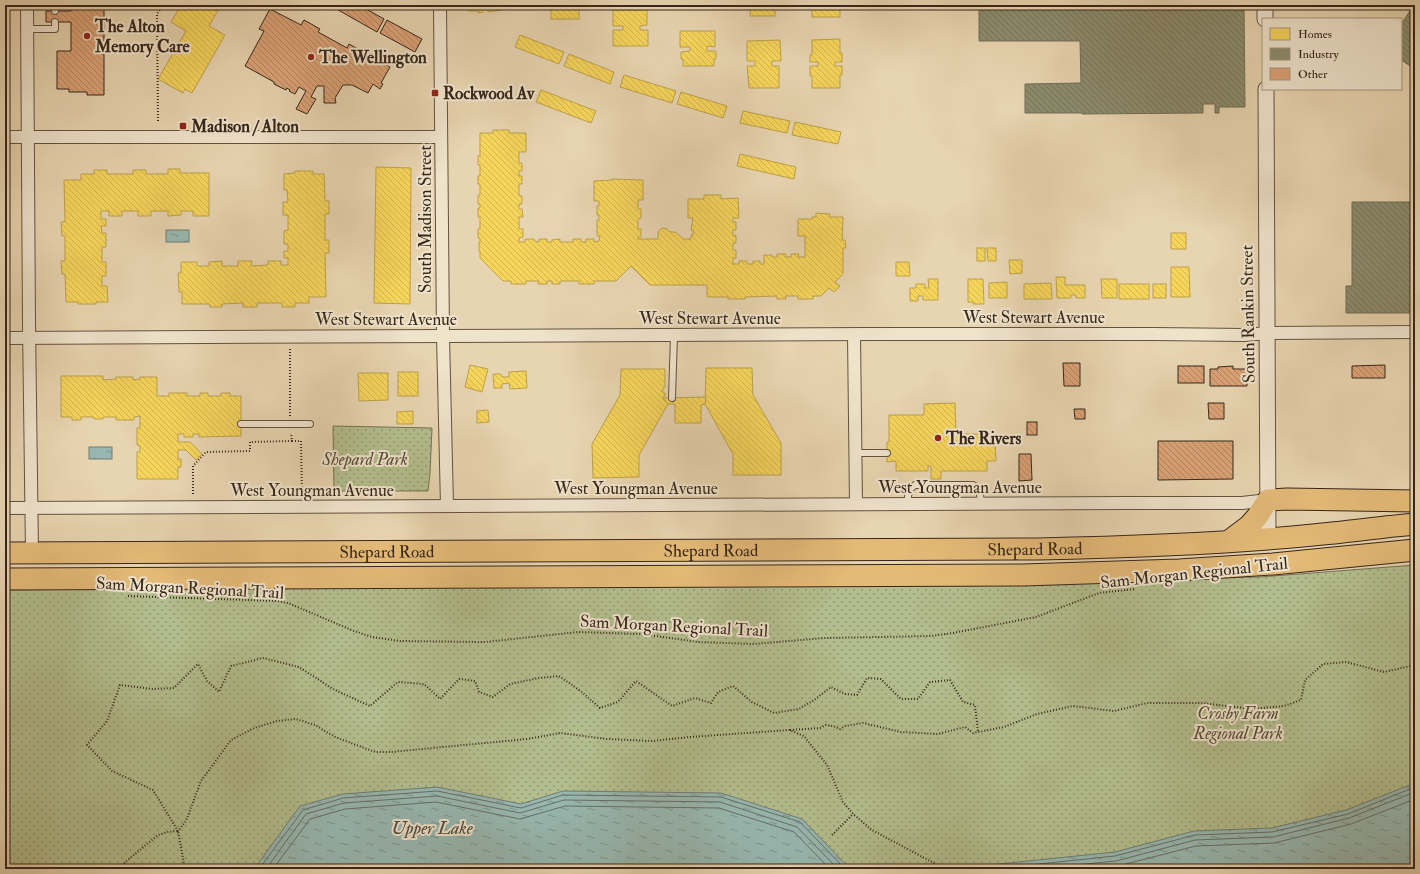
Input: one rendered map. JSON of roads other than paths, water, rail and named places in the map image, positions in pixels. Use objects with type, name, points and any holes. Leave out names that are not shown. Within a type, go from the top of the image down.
[{"type":"highway","points":[[1229,541],[1249,526],[1268,500],[1287,498],[1415,501]]},
{"type":"highway","name":"Shepard Road","points":[[5,553],[1038,549],[1152,546],[1229,541],[1311,535],[1415,524]]},
{"type":"highway","points":[[1179,570],[1255,554],[1263,550],[1268,538],[1281,547],[1294,553],[1371,555]]},
{"type":"highway","name":"Shepard Road","points":[[5,578],[124,587],[1023,575],[1179,570],[1273,564],[1415,550]]},
{"type":"highway","points":[[5,572],[22,567],[29,560],[32,553]]},
{"type":"highway","points":[[32,553],[37,566],[46,574],[60,575],[124,587]]},
{"type":"street","points":[[27,5],[32,553]]},
{"type":"street","name":"South Madison Street","points":[[440,5],[443,336],[447,506]]},
{"type":"street","points":[[1265,5],[1265,18]]},
{"type":"street","name":"South Rankin Street","points":[[1266,90],[1268,538]]},
{"type":"street","points":[[5,137],[441,137]]},
{"type":"street","name":"West Stewart Avenue","points":[[5,338],[854,334],[1245,335],[1268,333],[1415,332]]},
{"type":"street","points":[[854,334],[856,504]]},
{"type":"street","name":"West Youngman Avenue","points":[[5,508],[1242,503],[1268,500]]},
{"type":"lane","points":[[27,29],[55,29],[55,22]]},
{"type":"lane","points":[[672,398],[674,335]]},
{"type":"lane","points":[[241,424],[310,424]]},
{"type":"lane","points":[[856,453],[887,453]]},
{"type":"lane","points":[[907,504],[909,490],[915,485],[972,485],[977,487],[980,491],[981,504]]},
{"type":"water","points":[[166,230],[189,230],[189,242],[166,242]]},
{"type":"water","points":[[89,447],[112,447],[112,459],[89,459]]},
{"type":"water","points":[[1415,783],[1415,869],[988,869],[999,864],[1115,852],[1194,831],[1272,828],[1346,810]]},
{"type":"water","name":"Upper Lake","points":[[437,787],[521,804],[563,791],[721,793],[802,819],[850,869],[254,869],[300,806],[343,794]]},
{"type":"place","name":"The Alton Memory Care","points":[[87,36]]},
{"type":"place","name":"The Wellington","points":[[311,57]]},
{"type":"place","name":"Rockwood Av","points":[[435,93]]},
{"type":"place","name":"Madison / Alton","points":[[183,126]]},
{"type":"place","name":"The Rivers","points":[[938,438]]},
{"type":"park label","name":"Shepard Park","points":[[365,459]]},
{"type":"park label","name":"Crosby Farm Regional Park","points":[[1238,723]]}]
